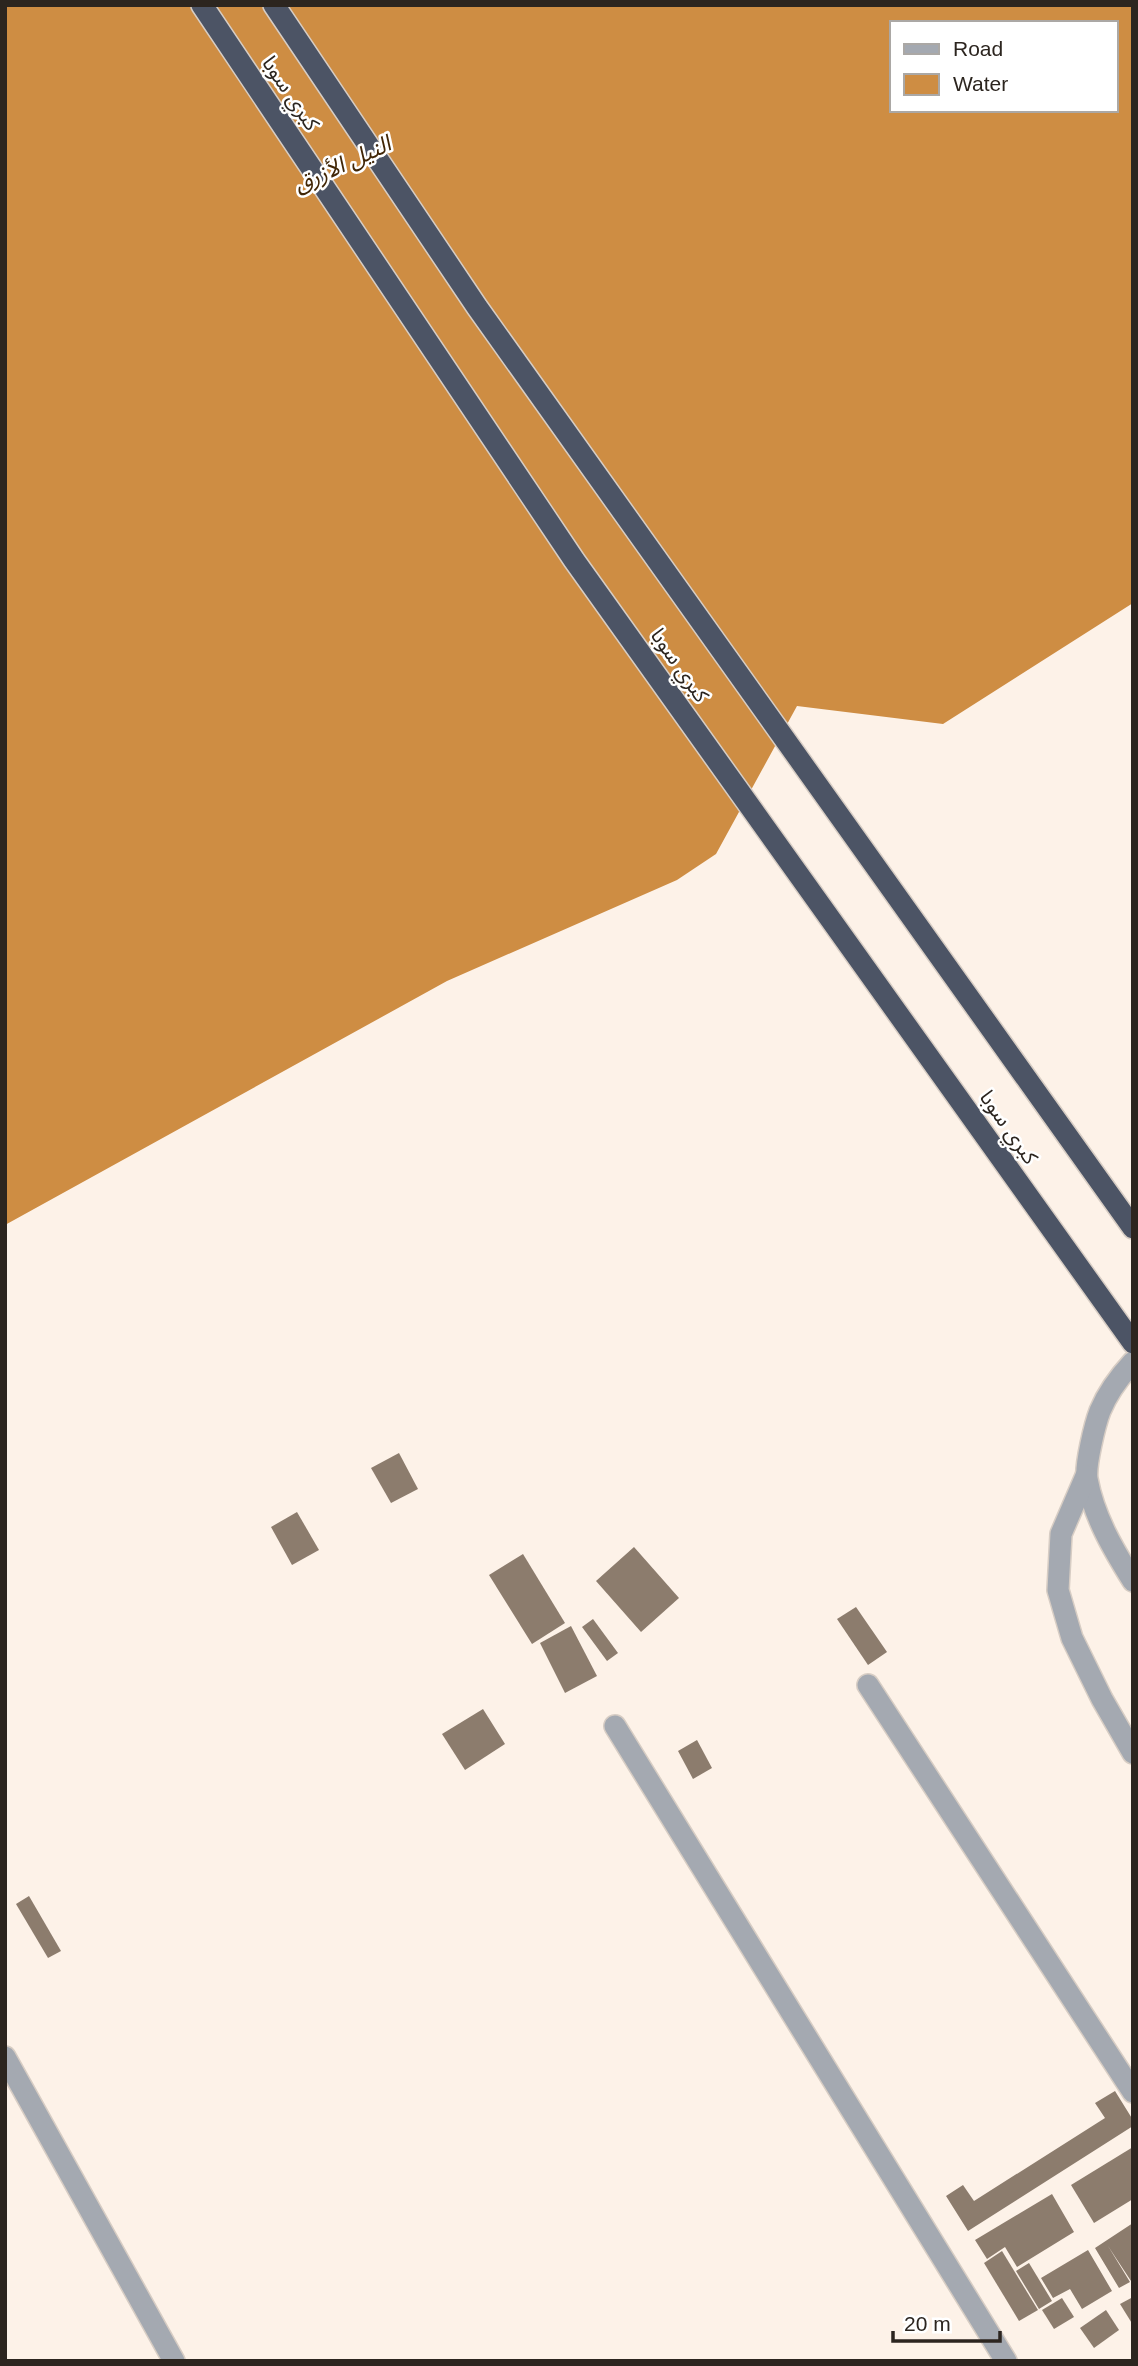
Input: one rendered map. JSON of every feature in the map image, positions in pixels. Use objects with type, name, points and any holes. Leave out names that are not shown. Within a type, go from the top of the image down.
[{"type":"highway","name":"كبري سوبا","points":[[202,5],[574,559],[1133,1343]]},
{"type":"highway","name":"كبري سوبا","points":[[274,5],[477,307],[1133,1228]]},
{"type":"street","points":[[1133,1362],[1125,1370],[1100,1411],[1086,1476],[1061,1534],[1058,1590],[1072,1637],[1102,1699],[1133,1753]]},
{"type":"street","points":[[1086,1476],[1097,1515],[1113,1549],[1133,1581]]},
{"type":"street","points":[[868,1685],[1133,2092]]},
{"type":"street","points":[[615,1726],[1006,2361]]},
{"type":"street","points":[[5,2057],[174,2361]]},
{"type":"water","name":"النيل الأزرق","points":[[5,5],[1133,5],[1133,603],[943,724],[797,706],[716,854],[677,880],[447,981],[5,1225]]},
{"type":"building","points":[[399,1453],[418,1489],[391,1503],[371,1468]]},
{"type":"building","points":[[297,1512],[319,1550],[292,1565],[271,1527]]},
{"type":"building","points":[[634,1547],[679,1598],[641,1632],[596,1581]]},
{"type":"building","points":[[523,1554],[565,1623],[532,1644],[489,1575]]},
{"type":"building","points":[[856,1607],[887,1652],[868,1665],[837,1619]]},
{"type":"building","points":[[593,1619],[618,1653],[607,1661],[582,1627]]},
{"type":"building","points":[[571,1626],[597,1676],[565,1693],[540,1643]]},
{"type":"building","points":[[483,1709],[505,1744],[465,1770],[442,1734]]},
{"type":"building","points":[[697,1740],[712,1768],[693,1779],[678,1751]]},
{"type":"building","points":[[29,1896],[61,1951],[48,1958],[16,1904]]},
{"type":"building","points":[[1115,2091],[1133,2120],[1133,2126],[968,2231],[946,2196],[963,2185],[974,2201],[1105,2118],[1095,2103]]},
{"type":"building","points":[[1133,2147],[1133,2199],[1094,2223],[1071,2185]]},
{"type":"building","points":[[1052,2194],[1074,2232],[1017,2267],[1005,2247],[987,2259],[975,2240]]},
{"type":"building","points":[[1133,2223],[1133,2280],[1131,2281],[1108,2246],[1130,2282],[1119,2288],[1095,2248]]},
{"type":"building","points":[[1088,2250],[1112,2291],[1082,2309],[1070,2289],[1053,2298],[1041,2278]]},
{"type":"building","points":[[1002,2251],[1038,2310],[1019,2321],[984,2263]]},
{"type":"building","points":[[1029,2263],[1052,2301],[1039,2309],[1016,2271]]},
{"type":"building","points":[[1133,2297],[1133,2325],[1120,2304]]},
{"type":"building","points":[[1062,2298],[1074,2317],[1054,2329],[1042,2310]]},
{"type":"building","points":[[1106,2310],[1119,2330],[1094,2348],[1080,2328]]}]
